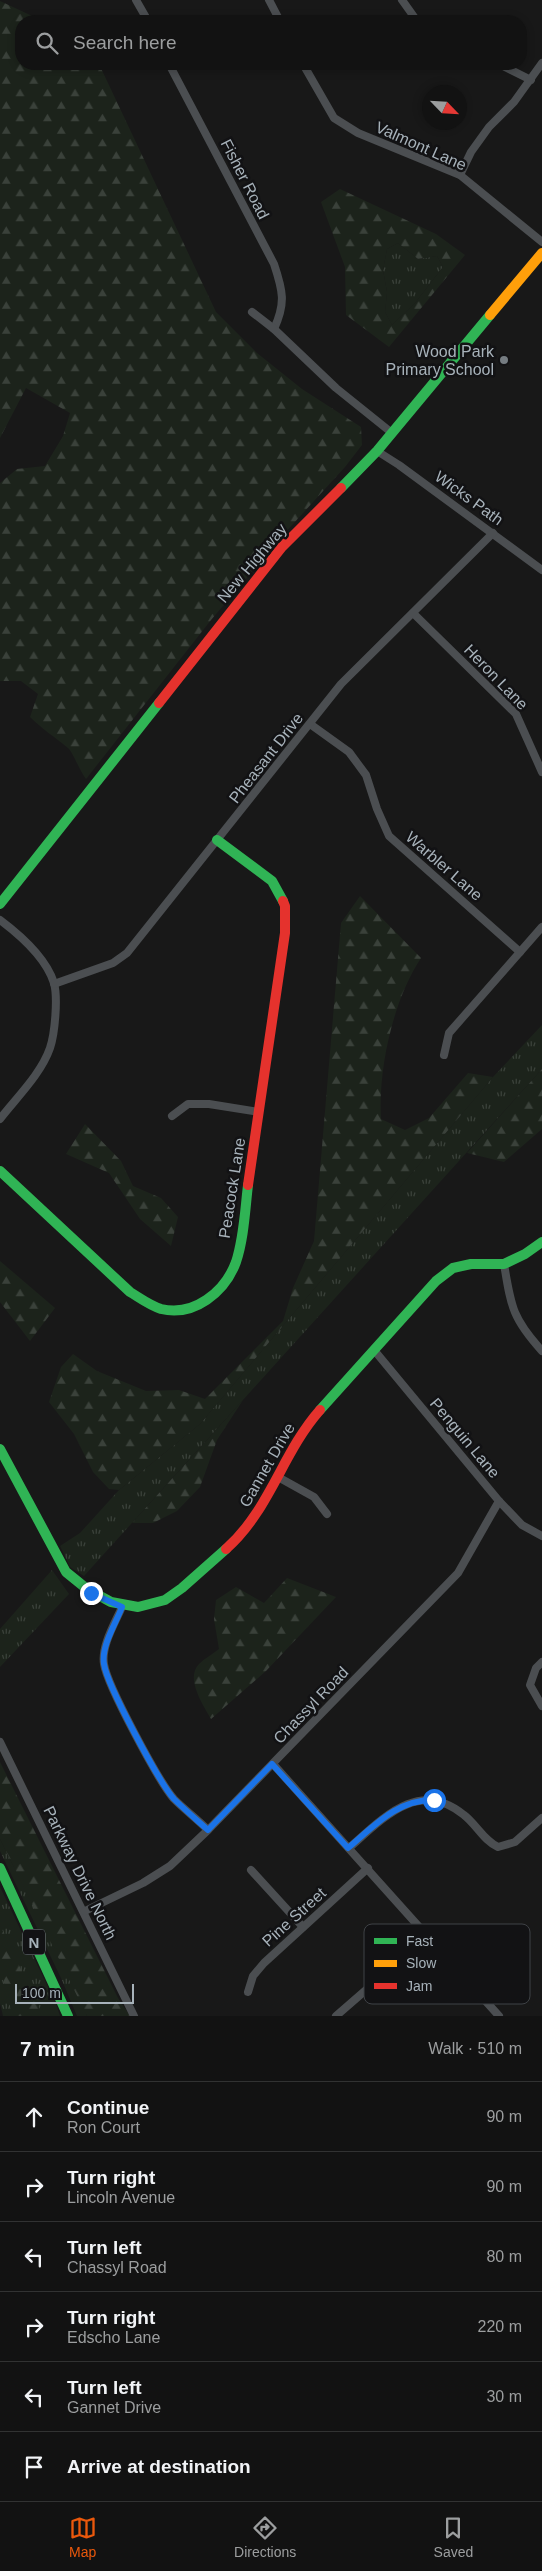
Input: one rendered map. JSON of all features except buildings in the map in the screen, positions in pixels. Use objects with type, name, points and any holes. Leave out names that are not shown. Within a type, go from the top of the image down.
[{"type":"main road","name":"New Highway","points":[[0,904],[282,547],[377,451],[542,253]]},
{"type":"main road","name":"Peacock Lane","points":[[0,1171],[130,1292],[148,1304],[169,1310],[189,1309],[209,1300],[227,1280],[235,1264],[259,1112],[285,933],[285,906],[272,881],[217,840]]},
{"type":"main road","name":"Gannet Drive","points":[[0,1449],[66,1572],[91,1593],[122,1607],[142,1606],[163,1601],[179,1590],[254,1520],[293,1445],[309,1423],[436,1281],[453,1268],[470,1264],[504,1264],[525,1254],[542,1242]]},
{"type":"main road","name":"N","points":[[0,1868],[68,2016]]},
{"type":"street","points":[[136,0],[145,15]]},
{"type":"street","points":[[269,0],[277,15]]},
{"type":"street","points":[[402,0],[413,15]]},
{"type":"street","points":[[460,175],[471,152],[489,127],[514,102],[542,63]]},
{"type":"street","name":"Fisher Road","points":[[172,70],[274,264],[283,289],[282,312],[274,329]]},
{"type":"street","name":"Valmont Lane","points":[[306,70],[334,118],[358,133],[460,175],[542,242]]},
{"type":"street","points":[[511,70],[531,80]]},
{"type":"street","points":[[252,312],[274,329],[336,388],[392,433]]},
{"type":"street","name":"Wicks Path","points":[[377,451],[542,570]]},
{"type":"street","name":"Pheasant Drive","points":[[54,984],[113,963],[127,953],[341,684],[493,533]]},
{"type":"street","name":"Heron Lane","points":[[413,613],[516,714],[542,772]]},
{"type":"street","name":"Warbler Lane","points":[[310,724],[349,752],[366,775],[377,809],[390,836],[520,952]]},
{"type":"street","points":[[0,920],[29,946],[54,984],[55,1017],[50,1048],[37,1071],[0,1119]]},
{"type":"street","points":[[444,1054],[449,1033],[542,927]]},
{"type":"street","points":[[172,1116],[188,1104],[209,1104],[259,1112]]},
{"type":"street","points":[[504,1264],[511,1308],[525,1333],[542,1351]]},
{"type":"street","name":"Penguin Lane","points":[[374,1350],[499,1501],[522,1524],[542,1536]]},
{"type":"street","points":[[278,1477],[314,1497],[327,1514]]},
{"type":"street","name":"Chassyl Road","points":[[85,1911],[143,1883],[170,1866],[208,1830],[458,1574],[499,1501]]},
{"type":"street","points":[[122,1607],[106,1646],[104,1664],[113,1689],[160,1779],[174,1798],[208,1830]]},
{"type":"street","points":[[542,1662],[536,1668],[530,1685],[542,1706]]},
{"type":"street","name":"Parkway Drive North","points":[[0,1742],[85,1911],[134,2016]]},
{"type":"street","points":[[272,1764],[417,1924]]},
{"type":"street","points":[[348,1848],[385,1816],[401,1806],[422,1800],[446,1803],[464,1815],[498,1847],[514,1842],[542,1818]]},
{"type":"street","name":"Pine Street","points":[[248,1992],[254,1976],[264,1963],[368,1868]]},
{"type":"street","points":[[251,1870],[303,1927]]},
{"type":"street","points":[[336,2016],[364,1992]]},
{"type":"street","points":[[488,2004],[499,2016]]},
{"type":"green space","points":[[0,1],[30,15],[15,15],[15,70],[102,70],[216,312],[257,353],[302,389],[361,427],[362,445],[345,467],[283,535],[211,620],[86,779],[70,750],[30,717],[38,694],[21,681],[0,681],[0,483],[17,469],[45,466],[63,436],[70,413],[26,388],[0,438]]},
{"type":"green space","points":[[340,189],[436,234],[465,255],[389,347],[346,315],[345,267],[321,202]],"holes":[[[398,243],[418,259],[437,256],[443,267],[415,303],[392,325],[385,312],[387,292],[383,270],[387,249]]]},
{"type":"green space","points":[[398,243],[418,259],[437,256],[443,267],[415,303],[392,325],[385,312],[387,292],[383,270],[387,249]]},
{"type":"green space","points":[[360,896],[421,958],[403,994],[389,1036],[382,1079],[381,1119],[405,1130],[429,1118],[468,1073],[493,1077],[200,1424],[119,1490],[109,1489],[93,1472],[74,1434],[49,1402],[61,1367],[73,1354],[97,1371],[146,1391],[179,1390],[205,1399],[283,1321],[293,1288],[314,1241],[341,923]]},
{"type":"green space","points":[[542,1025],[542,1069],[84,1576],[70,1567],[60,1546],[80,1533],[119,1490],[200,1424],[493,1077]]},
{"type":"green space","points":[[542,1069],[542,1129],[504,1162],[467,1153]]},
{"type":"green space","points":[[85,1124],[121,1161],[133,1186],[161,1198],[178,1217],[171,1246],[140,1219],[109,1173],[66,1154]]},
{"type":"green space","points":[[0,1261],[55,1308],[30,1341],[0,1302]]},
{"type":"green space","points":[[243,1400],[217,1440],[200,1487],[177,1511],[153,1523],[132,1523]]},
{"type":"green space","points":[[52,1570],[69,1594],[0,1667],[0,1629]]},
{"type":"green space","points":[[287,1578],[336,1597],[266,1671],[211,1719],[197,1692],[194,1677],[195,1670],[199,1664],[219,1649],[214,1619],[216,1600],[236,1587],[264,1603]]},
{"type":"green space","points":[[0,1762],[118,1998],[130,2016],[87,2016],[0,1839]]},
{"type":"green space","points":[[0,1839],[87,2016],[77,2016],[61,1978],[0,1851]]},
{"type":"green space","points":[[0,1887],[60,2016],[3,2016],[0,2003]]},
{"type":"green space","points":[[0,1925],[43,2016],[12,2016],[7,1991],[0,1972]]},
{"type":"traffic: fast","points":[[341,488],[377,451],[490,315]]},
{"type":"traffic: fast","points":[[0,904],[159,703]]},
{"type":"traffic: fast","points":[[217,840],[272,881],[283,901]]},
{"type":"traffic: fast","points":[[0,1171],[130,1292],[161,1309],[173,1311],[196,1306],[207,1300],[231,1273],[241,1243],[248,1185]]},
{"type":"traffic: fast","points":[[320,1410],[436,1281],[453,1268],[471,1264],[504,1264],[525,1254],[542,1242]]},
{"type":"traffic: fast","points":[[0,1449],[66,1572],[87,1589],[111,1602],[138,1607],[165,1600],[182,1588],[226,1549]]},
{"type":"traffic: fast","points":[[0,1868],[68,2016]]},
{"type":"traffic: slow","points":[[490,315],[542,253]]},
{"type":"traffic: jam","points":[[159,703],[282,547],[341,488]]},
{"type":"traffic: jam","points":[[248,1185],[285,933],[285,906],[283,901]]},
{"type":"traffic: jam","points":[[226,1549],[254,1517],[295,1444],[320,1410]]},
{"type":"place","name":"Wood Park Primary School","points":[[504,360]]},
{"type":"route","points":[[91,1593],[122,1607],[106,1646],[104,1664],[113,1689],[160,1779],[174,1798],[208,1830],[272,1764],[348,1848],[385,1816],[401,1806],[422,1800],[434,1800]]}]
